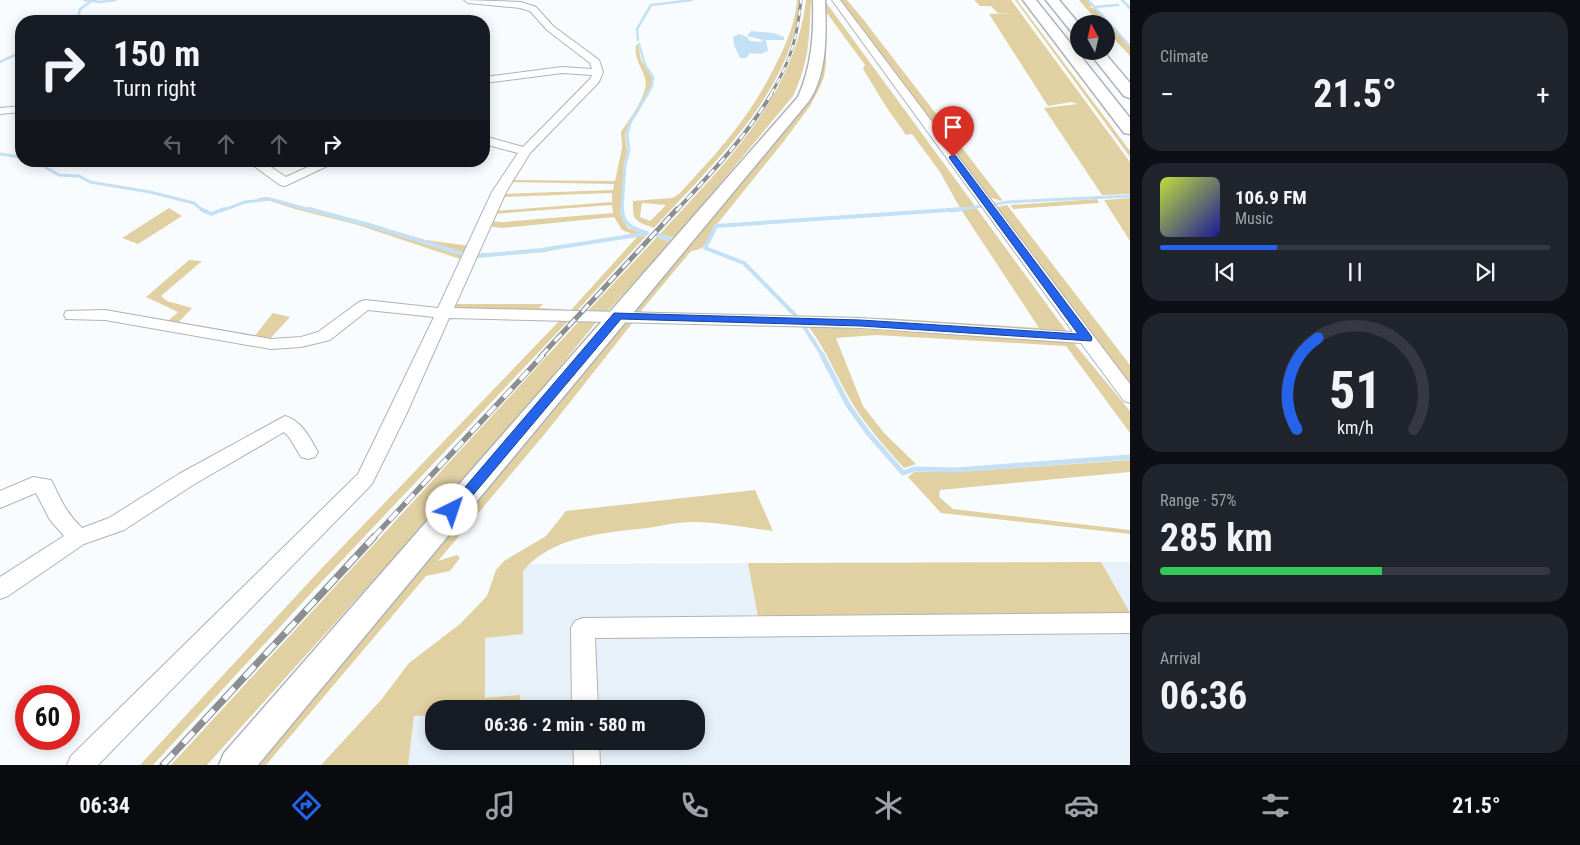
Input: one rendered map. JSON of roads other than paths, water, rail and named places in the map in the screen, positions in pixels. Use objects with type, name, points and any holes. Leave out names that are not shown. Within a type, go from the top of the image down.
[{"type":"highway","points":[[1029,0],[1130,130]]},
{"type":"highway","points":[[1052,0],[1070,21]]},
{"type":"highway","points":[[1102,60],[1130,93]]},
{"type":"main road","points":[[236,765],[804,98],[814,73],[819,0]]},
{"type":"street","points":[[80,765],[365,479],[396,417],[499,192],[525,152],[595,80],[598,72],[596,62],[550,28],[533,9],[521,5],[468,0]]},
{"type":"street","points":[[836,0],[1130,397]]},
{"type":"street","points":[[490,79],[554,70],[598,72]]},
{"type":"street","points":[[0,111],[15,110]]},
{"type":"street","points":[[490,142],[525,152]]},
{"type":"street","points":[[262,167],[285,182],[319,167]]},
{"type":"street","points":[[72,315],[105,315],[271,344],[301,342],[324,336],[366,305],[442,313],[861,323],[1087,338]]},
{"type":"street","points":[[0,588],[79,537],[92,535],[111,528],[173,487],[285,423],[296,432],[308,452]]},
{"type":"street","points":[[0,500],[33,485],[44,485],[47,498],[68,529],[79,537]]},
{"type":"street","points":[[585,700],[583,628],[1130,623]]},
{"type":"street","points":[[586,750],[586,765]]},
{"type":"water","points":[[751,31],[774,33],[784,37],[784,40],[766,40],[768,51],[761,54],[750,53],[746,58],[740,58],[734,45],[733,37],[739,34],[747,37],[750,41],[760,42],[763,40],[747,36]]},
{"type":"waterway","points":[[84,0],[100,2],[116,0]]},
{"type":"waterway","points":[[638,40],[637,29],[651,5],[692,0]]},
{"type":"waterway","points":[[1088,0],[1094,7]]},
{"type":"waterway","points":[[1122,0],[1130,8]]},
{"type":"waterway","points":[[78,15],[80,9],[90,2]]},
{"type":"waterway","points":[[1094,7],[1118,5]]},
{"type":"waterway","points":[[1094,7],[1130,46]]},
{"type":"waterway","points":[[639,44],[645,65],[653,77],[652,86],[647,94]]},
{"type":"waterway","points":[[0,62],[15,55]]},
{"type":"waterway","points":[[622,210],[625,165],[629,150],[627,135],[630,123],[648,93]]},
{"type":"waterway","points":[[0,154],[15,156]]},
{"type":"waterway","points":[[45,167],[59,175],[79,176],[90,182],[150,192],[194,203],[203,211]]},
{"type":"waterway","points":[[951,211],[1008,202],[1130,196]]},
{"type":"waterway","points":[[221,211],[245,202],[270,199],[314,211]]},
{"type":"waterway","points":[[201,209],[211,214],[224,209]]},
{"type":"waterway","points":[[309,209],[463,254]]},
{"type":"waterway","points":[[798,318],[744,263],[705,248],[716,226],[963,209]]},
{"type":"waterway","points":[[622,210],[624,219],[630,226],[647,233]]},
{"type":"waterway","points":[[479,256],[541,250],[644,234]]},
{"type":"waterway","points":[[657,235],[672,240]]},
{"type":"waterway","points":[[803,325],[823,356]]},
{"type":"waterway","points":[[822,355],[848,405],[868,433],[903,473],[914,469],[956,470],[1130,457]]},
{"type":"railway","points":[[771,94],[784,70],[792,49],[801,0]]},
{"type":"railway","points":[[676,211],[739,140],[772,93]]},
{"type":"railway","points":[[541,356],[677,209]]},
{"type":"railway","points":[[373,538],[543,355]]},
{"type":"railway","points":[[163,765],[374,537]]}]
